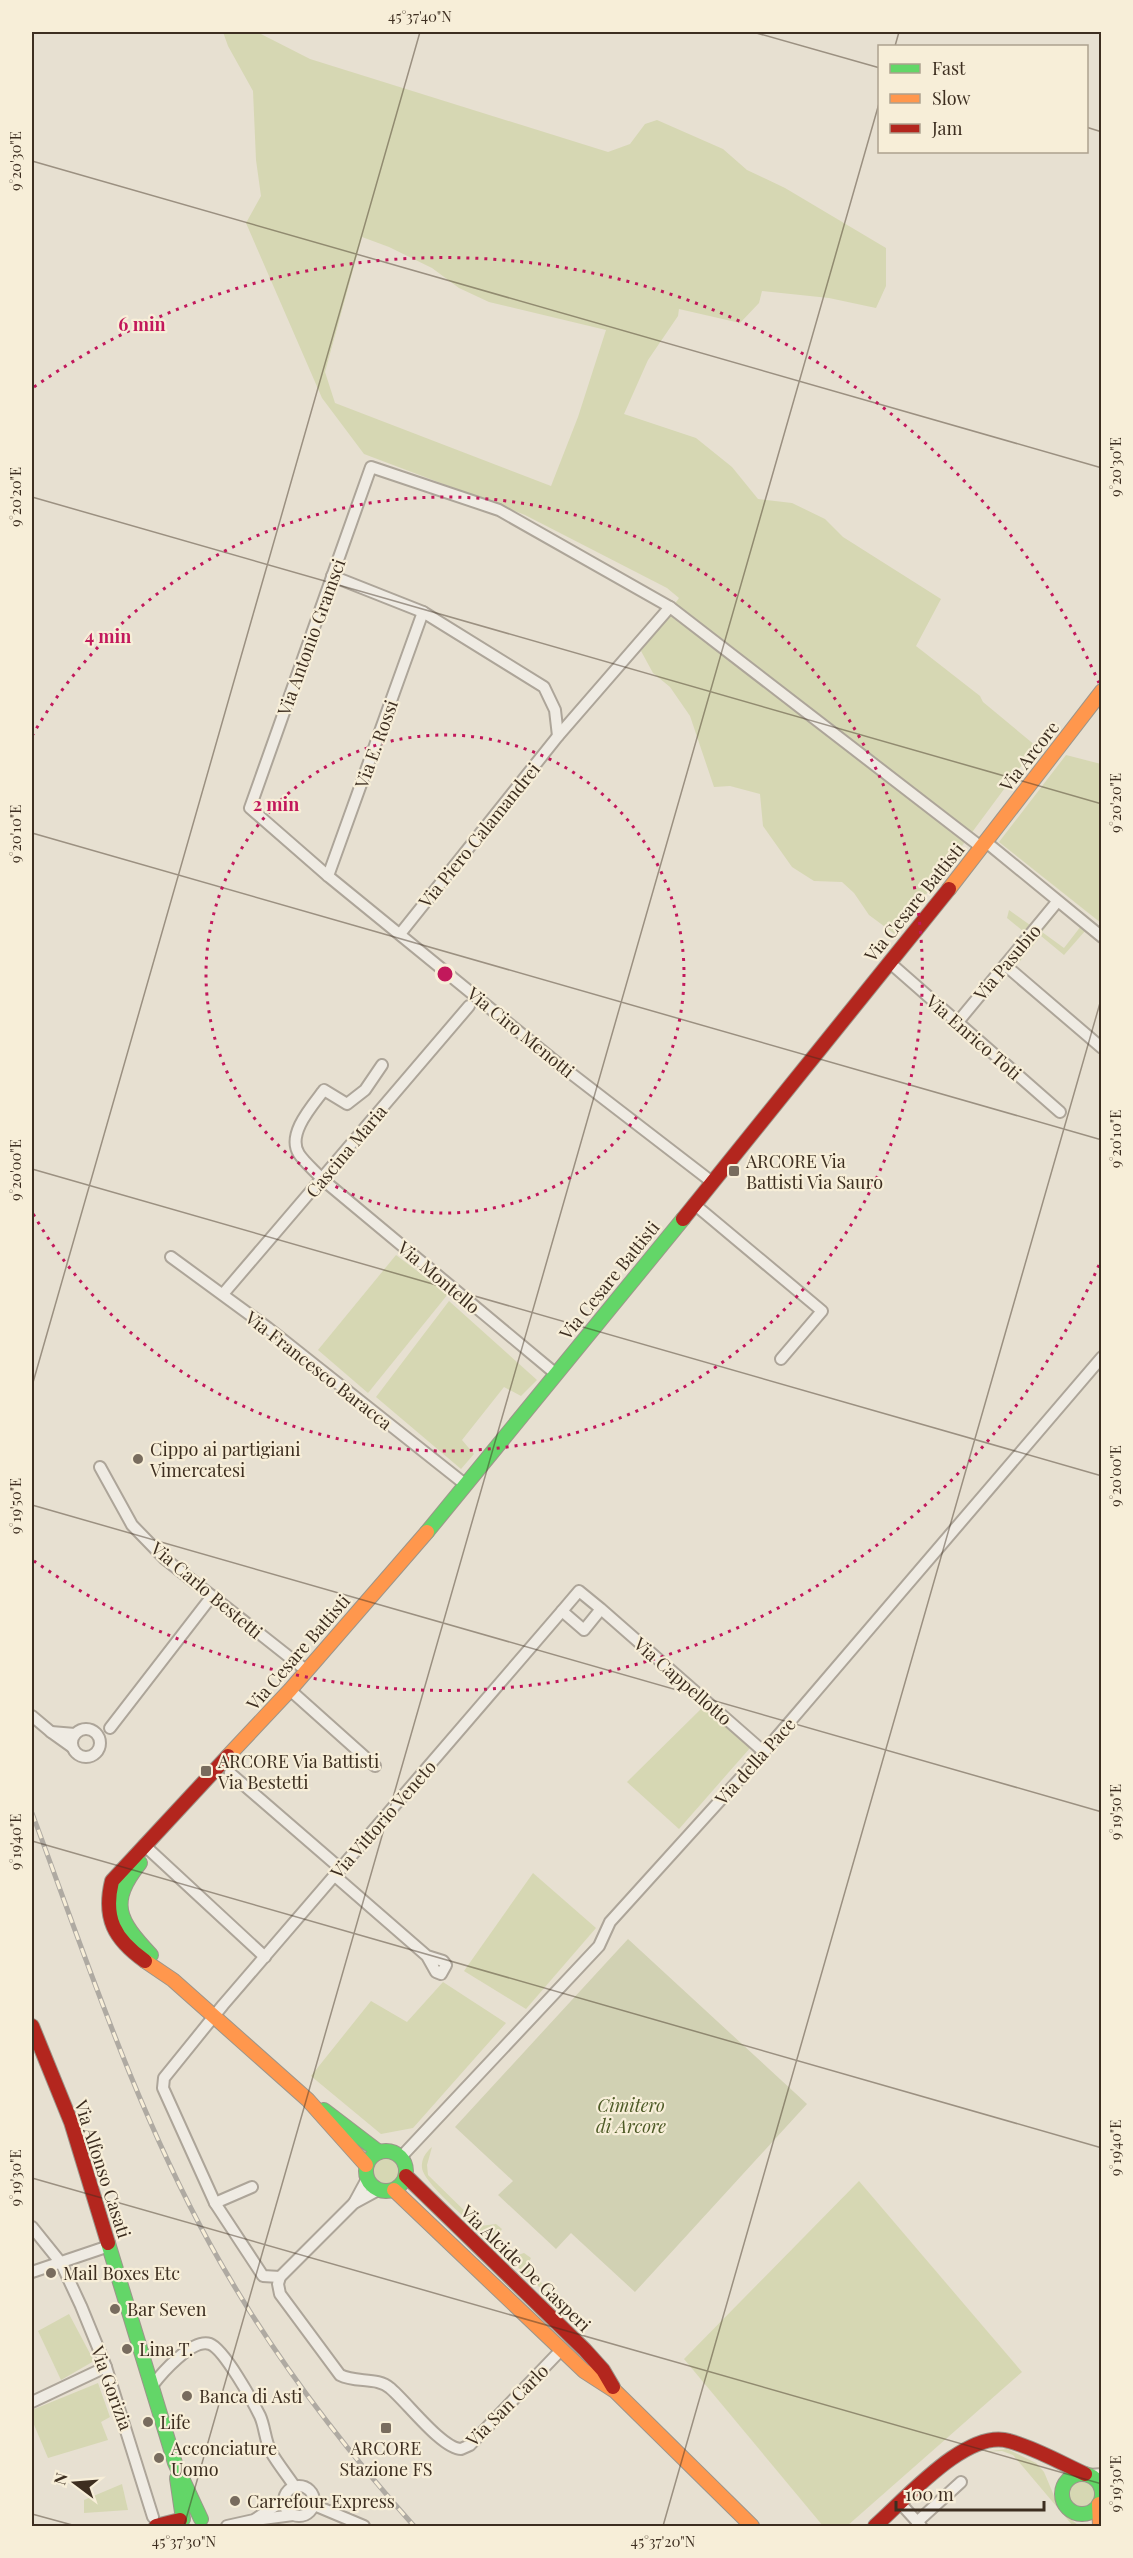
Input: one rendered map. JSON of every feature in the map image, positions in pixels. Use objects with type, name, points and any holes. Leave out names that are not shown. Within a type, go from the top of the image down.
[{"type":"street","name":"Via Antonio Gramsci","points":[[250,808],[371,466],[499,510],[670,607]]},
{"type":"street","points":[[332,576],[423,612],[544,687],[555,710],[558,736]]},
{"type":"street","points":[[670,607],[983,844],[1101,937]]},
{"type":"street","name":"Via Piero Calamandrei","points":[[400,934],[558,736],[670,607]]},
{"type":"street","name":"Via E. Rossi","points":[[328,876],[423,612]]},
{"type":"street","name":"Via Arcore","points":[[983,844],[1101,692]]},
{"type":"street","name":"Via Ciro Menotti","points":[[250,808],[328,876],[551,1058],[712,1182]]},
{"type":"street","name":"Via Cesare Battisti","points":[[214,2016],[173,1980],[141,1958],[119,1938],[110,1919],[120,1869],[148,1848],[307,1671],[466,1485],[983,844]]},
{"type":"street","name":"Via Pasubio","points":[[957,1023],[1057,902]]},
{"type":"street","name":"Via Enrico Toti","points":[[889,962],[1059,1112]]},
{"type":"street","points":[[1005,965],[1101,1048]]},
{"type":"street","name":"Cascina Maria","points":[[222,1294],[469,1006]]},
{"type":"street","name":"Via Montello","points":[[382,1065],[365,1090],[347,1104],[324,1090],[301,1121],[297,1152],[322,1179],[556,1374]]},
{"type":"street","points":[[694,1204],[822,1311],[781,1359]]},
{"type":"street","name":"Via Francesco Baracca","points":[[171,1257],[222,1294],[466,1485]]},
{"type":"street","name":"Via della Pace","points":[[401,2157],[599,1946],[610,1922],[764,1752],[1101,1357]]},
{"type":"street","name":"Via Carlo Bestetti","points":[[100,1467],[132,1525],[165,1559],[307,1671]]},
{"type":"street","name":"Via Cappellotto","points":[[552,1622],[579,1591],[764,1752]]},
{"type":"street","points":[[98,1738],[110,1728],[212,1596]]},
{"type":"street","points":[[562,1611],[584,1630],[602,1610]]},
{"type":"street","name":"Via Vittorio Veneto","points":[[214,2016],[552,1622]]},
{"type":"street","points":[[290,1690],[375,1766]]},
{"type":"street","points":[[32,1716],[72,1747],[77,1754],[89,1757],[98,1750],[98,1738]]},
{"type":"street","points":[[51,1732],[75,1734],[86,1729],[98,1738]]},
{"type":"street","points":[[72,1747],[75,1734]]},
{"type":"street","points":[[230,1773],[427,1956]]},
{"type":"street","points":[[148,1848],[265,1957]]},
{"type":"street","points":[[214,2016],[308,2100],[350,2128],[379,2152],[391,2151],[401,2157],[406,2175],[394,2190],[378,2190],[354,2203],[280,2277],[263,2276],[215,2203],[163,2088],[163,2081],[214,2016]]},
{"type":"street","name":"Via Alfonso Casati","points":[[32,2026],[71,2122],[175,2463]]},
{"type":"street","points":[[308,2100],[367,2172],[378,2190]]},
{"type":"street","points":[[354,2203],[367,2172],[379,2152]]},
{"type":"street","name":"Via Alcide De Gasperi","points":[[406,2175],[425,2197],[595,2360],[615,2391]]},
{"type":"street","points":[[215,2203],[252,2187]]},
{"type":"street","name":"Via Alcide De Gasperi","points":[[394,2190],[584,2371],[615,2391],[752,2526]]},
{"type":"street","name":"Via Gorizia","points":[[32,2227],[61,2263],[106,2367],[155,2522]]},
{"type":"street","points":[[32,2272],[109,2246]]},
{"type":"street","name":"Via San Carlo","points":[[280,2277],[278,2284],[280,2294],[340,2375],[353,2381],[388,2386],[456,2449],[463,2449],[470,2445],[562,2349]]},
{"type":"street","points":[[152,2386],[164,2370],[190,2350],[200,2344],[210,2344],[222,2354],[260,2417],[269,2450],[294,2487]]},
{"type":"street","points":[[32,2402],[106,2367]]},
{"type":"street","points":[[875,2526],[953,2457],[969,2446],[988,2440],[1008,2439],[1030,2447],[1043,2456],[1092,2475],[1099,2485],[1100,2526]]},
{"type":"street","points":[[1043,2456],[1065,2504],[1087,2526]]},
{"type":"street","points":[[175,2463],[180,2522]]},
{"type":"street","points":[[175,2463],[201,2519]]},
{"type":"street","points":[[1062,2496],[1064,2486],[1070,2478],[1092,2475]]},
{"type":"street","points":[[901,2504],[919,2524],[961,2482]]},
{"type":"street","points":[[227,2526],[254,2520],[276,2520],[308,2514],[314,2505],[314,2497],[309,2489],[294,2487],[287,2493],[284,2500],[285,2507],[293,2515]]},
{"type":"street","points":[[254,2520],[284,2500]]},
{"type":"street","points":[[1073,2511],[1086,2513],[1100,2501]]},
{"type":"street","points":[[314,2505],[364,2526]]},
{"type":"street","points":[[155,2522],[201,2519],[209,2521],[214,2526]]},
{"type":"green space","points":[[223,32],[257,32],[310,59],[608,152],[630,144],[645,124],[657,120],[723,149],[747,170],[785,188],[886,248],[886,286],[876,308],[829,298],[762,291],[759,303],[740,323],[679,309],[678,316],[648,360],[624,414],[696,438],[732,467],[758,499],[792,503],[825,519],[843,537],[941,599],[916,646],[980,696],[983,702],[1036,746],[896,935],[869,915],[854,893],[842,882],[814,881],[792,867],[763,826],[760,794],[730,786],[714,787],[690,716],[670,687],[653,673],[641,651],[679,598],[667,588],[525,515],[364,454],[322,398],[246,223],[261,196],[256,160],[253,91],[228,46]],"holes":[[[362,237],[432,268],[459,288],[489,302],[606,330],[578,417],[551,486],[335,403],[325,372]]]},
{"type":"green space","points":[[1066,755],[1101,764],[1101,923],[999,842]]},
{"type":"green space","points":[[1049,901],[1059,910],[1042,932],[1064,948],[1081,926],[1085,931],[1064,955],[1041,936],[1020,961],[1013,954],[1029,936],[1007,918],[1009,910],[1030,925]]},
{"type":"green space","points":[[396,1255],[448,1294],[368,1393],[318,1350]]},
{"type":"green space","points":[[449,1301],[537,1380],[521,1396],[504,1387],[462,1440],[474,1454],[461,1469],[376,1397]]},
{"type":"green space","points":[[703,1707],[750,1748],[679,1829],[627,1782]]},
{"type":"green space","points":[[533,1873],[596,1928],[526,2009],[464,1971]]},
{"type":"green space","name":"Cimitero di Arcore","points":[[628,1939],[807,2104],[635,2292],[571,2233],[556,2249],[498,2195],[513,2181],[455,2127]]},
{"type":"green space","points":[[443,1982],[506,2023],[413,2128],[381,2134],[311,2076],[371,2001],[407,2022]]},
{"type":"green space","points":[[432,2147],[427,2165],[428,2175],[480,2226],[496,2224],[502,2229],[498,2235],[497,2246],[467,2220],[425,2176],[422,2162]]},
{"type":"green space","points":[[386,2159],[395,2162],[398,2171],[395,2180],[386,2183],[377,2180],[374,2171],[377,2162]]},
{"type":"green space","points":[[859,2181],[1022,2372],[847,2526],[823,2526],[684,2359]]},
{"type":"green space","points":[[524,2253],[531,2258],[528,2264],[530,2272],[582,2320],[581,2326],[508,2258]]},
{"type":"green space","points":[[69,2314],[94,2361],[61,2380],[38,2331]]},
{"type":"green space","points":[[98,2383],[110,2417],[101,2422],[108,2440],[48,2458],[32,2420],[32,2410]]},
{"type":"green space","points":[[1007,2449],[1036,2463],[1044,2472],[1060,2510],[1079,2526],[1073,2526],[1013,2455],[1002,2451],[983,2452]]},
{"type":"green space","points":[[1082,2482],[1091,2485],[1094,2494],[1091,2503],[1082,2506],[1073,2503],[1070,2494],[1073,2485]]},
{"type":"green space","points":[[122,2484],[128,2510],[84,2513],[84,2500]]},
{"type":"railway","points":[[32,1813],[135,2086],[158,2140],[210,2244],[255,2319],[304,2391],[330,2426],[414,2526]]},
{"type":"traffic: fast","points":[[427,1532],[683,1219]]},
{"type":"traffic: fast","points":[[140,1863],[124,1889],[121,1911],[131,1931],[151,1955]]},
{"type":"traffic: fast","points":[[324,2110],[379,2152]]},
{"type":"traffic: fast","points":[[386,2151],[394,2152],[400,2157],[405,2163],[406,2171],[405,2179],[400,2185],[394,2190],[386,2191],[378,2190],[372,2185],[367,2179],[366,2171],[367,2163],[372,2157],[378,2152],[386,2151]]},
{"type":"traffic: fast","points":[[108,2243],[175,2463],[201,2519]]},
{"type":"traffic: fast","points":[[1082,2474],[1096,2480],[1102,2494],[1096,2508],[1082,2514],[1068,2508],[1062,2494],[1068,2480],[1082,2474]]},
{"type":"traffic: fast","points":[[177,2478],[183,2519]]},
{"type":"traffic: slow","points":[[949,889],[1102,691]]},
{"type":"traffic: slow","points":[[228,1756],[290,1690],[427,1532]]},
{"type":"traffic: slow","points":[[145,1961],[173,1980],[308,2100],[366,2165]]},
{"type":"traffic: slow","points":[[394,2190],[584,2371],[615,2391],[752,2526]]},
{"type":"traffic: slow","points":[[1099,2504],[1100,2526]]},
{"type":"traffic: jam","points":[[683,1219],[949,889]]},
{"type":"traffic: jam","points":[[145,1961],[134,1953],[114,1927],[109,1906],[112,1881],[228,1756]]},
{"type":"traffic: jam","points":[[32,2026],[71,2122],[108,2243]]},
{"type":"traffic: jam","points":[[406,2176],[585,2350],[603,2370],[613,2387]]},
{"type":"traffic: jam","points":[[875,2526],[920,2484],[956,2455],[975,2445],[992,2440],[1019,2444],[1085,2474]]},
{"type":"traffic: jam","points":[[156,2526],[180,2520]]},
{"type":"place","name":"ARCORE Via Battisti Via Sauro","points":[[734,1171]]},
{"type":"place","name":"Cippo ai partigiani Vimercatesi","points":[[138,1459]]},
{"type":"place","name":"ARCORE Via Battisti Via Bestetti","points":[[206,1771]]},
{"type":"place","name":"Mail Boxes Etc","points":[[51,2273]]},
{"type":"place","name":"Bar Seven","points":[[115,2309]]},
{"type":"place","name":"Lina T.","points":[[127,2349]]},
{"type":"place","name":"Banca di Asti","points":[[187,2396]]},
{"type":"place","name":"Life","points":[[148,2422]]},
{"type":"place","name":"ARCORE Stazione FS","points":[[386,2428]]},
{"type":"place","name":"Acconciature Uomo","points":[[159,2458]]},
{"type":"place","name":"Carrefour Express","points":[[235,2501]]}]
